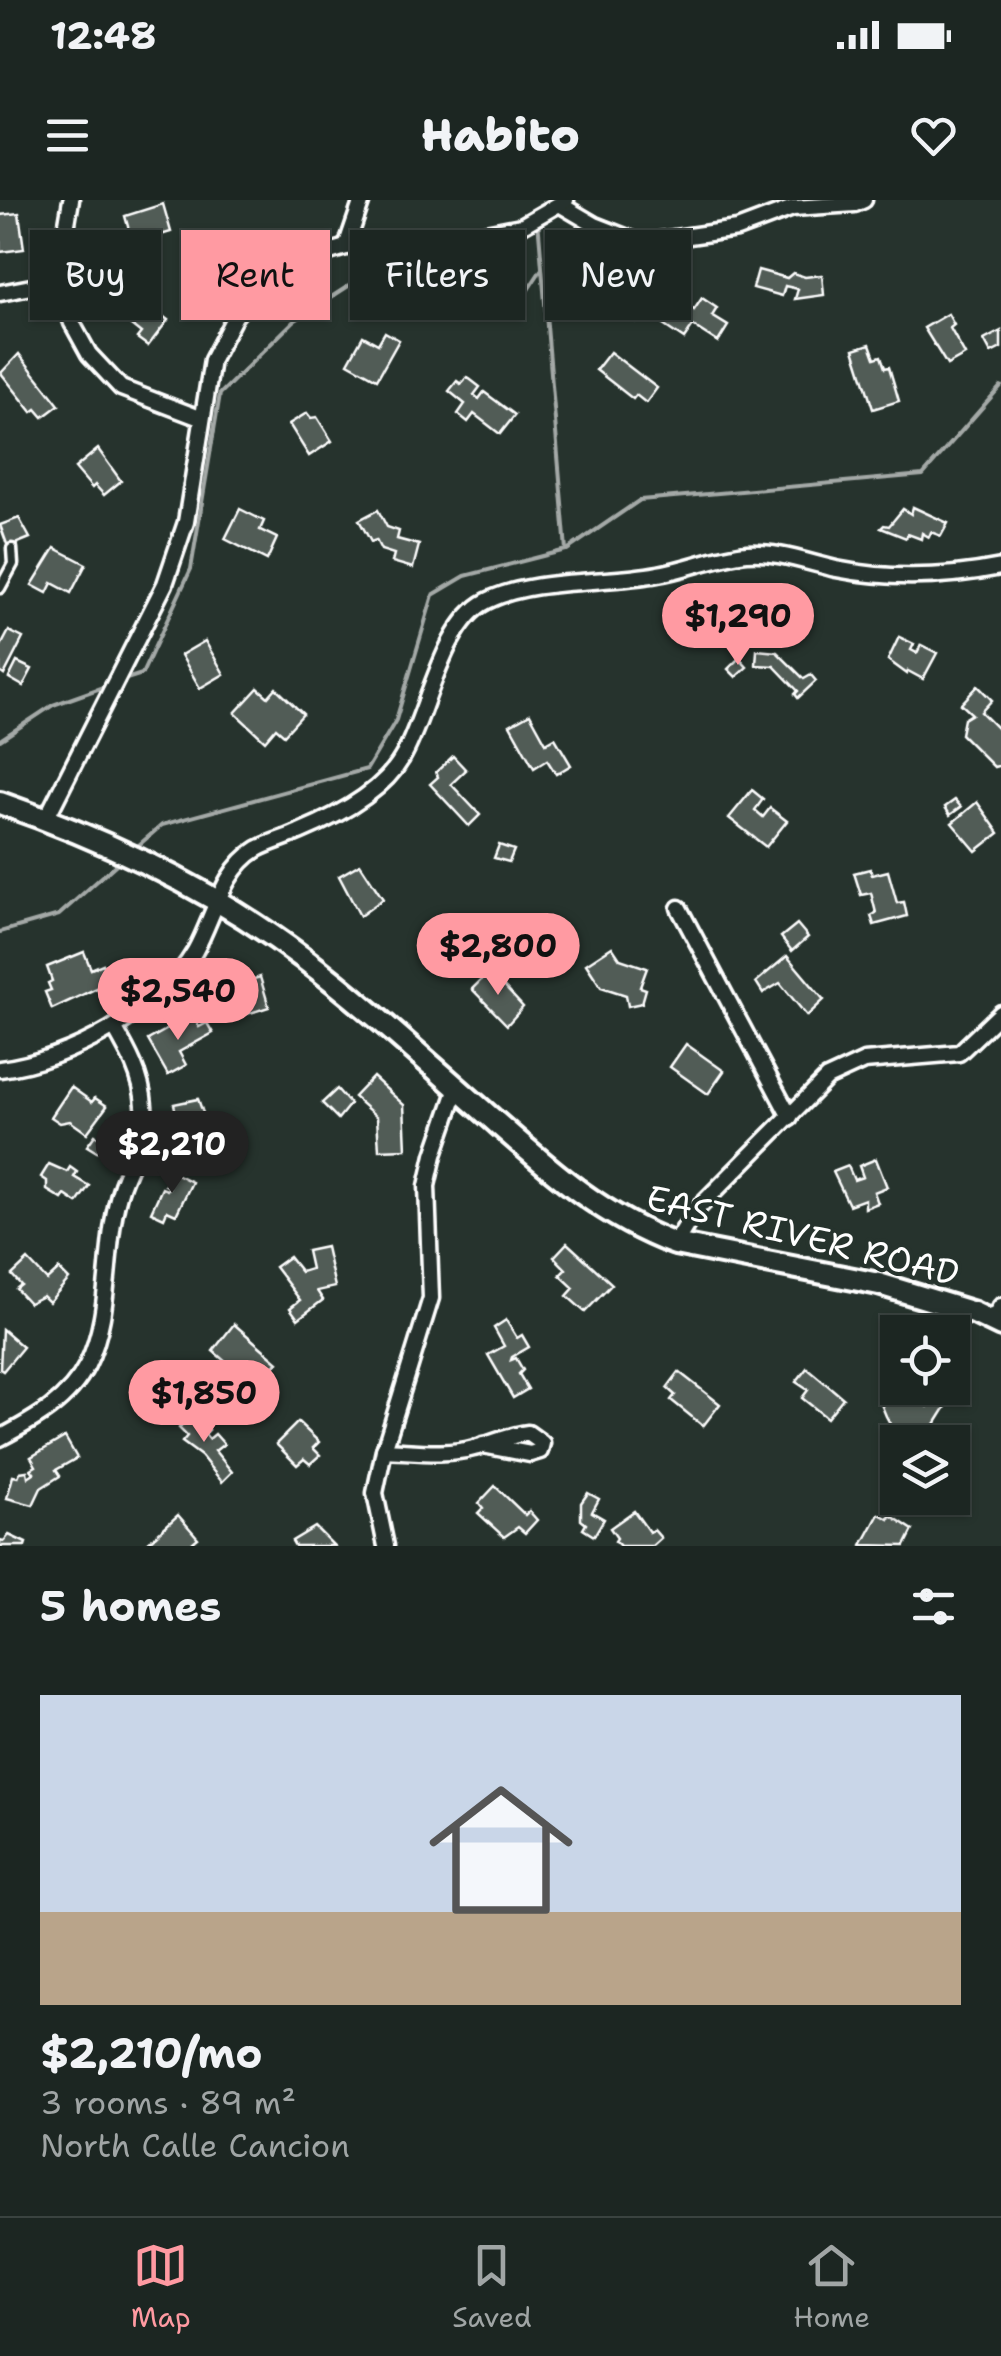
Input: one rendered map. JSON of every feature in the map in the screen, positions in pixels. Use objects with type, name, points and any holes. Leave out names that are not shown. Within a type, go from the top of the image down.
[{"type":"street","points":[[66,230],[71,200]]},
{"type":"street","points":[[346,247],[362,200]]},
{"type":"street","points":[[46,819],[165,584],[186,522],[212,360],[234,316],[262,283],[306,259],[346,247],[480,234],[521,226],[564,202],[595,225],[641,243],[736,229],[794,208],[864,200]]},
{"type":"street","points":[[0,293],[30,287]]},
{"type":"street","points":[[71,320],[89,354],[121,388],[200,418]]},
{"type":"street","points":[[0,1069],[33,1064],[114,1026],[156,996],[184,967],[231,872],[256,850],[331,818],[383,782],[402,759],[434,674],[457,633],[482,603],[512,590],[660,574],[747,553],[791,557],[896,578],[1001,568]]},
{"type":"street","name":"EAST RIVER ROAD","points":[[0,804],[46,819],[183,881],[219,902],[305,960],[561,1178],[616,1219],[675,1244],[879,1284],[998,1318]]},
{"type":"street","points":[[678,908],[790,1116]]},
{"type":"street","points":[[675,1244],[695,1212],[827,1078],[864,1061],[959,1053],[1001,1013]]},
{"type":"street","points":[[0,1438],[37,1418],[68,1393],[88,1364],[100,1322],[112,1220],[142,1136],[145,1108],[136,1070],[114,1026]]},
{"type":"street","points":[[386,1546],[375,1493],[384,1450],[431,1298],[427,1186],[457,1088]]},
{"type":"street","points":[[384,1450],[441,1453],[484,1444]]},
{"type":"lane","points":[[0,588],[13,564],[12,548]]},
{"type":"building","points":[[163,204],[171,232],[161,235],[161,230],[129,230],[125,216]]},
{"type":"building","points":[[19,213],[24,249],[0,252],[0,215]]},
{"type":"building","points":[[758,270],[787,278],[793,273],[805,277],[822,275],[824,295],[795,299],[798,289],[785,286],[782,296],[753,288]]},
{"type":"building","points":[[702,298],[717,308],[712,316],[728,326],[718,342],[693,326],[684,339],[657,321],[691,320],[691,308],[694,310]]},
{"type":"building","points":[[948,314],[954,325],[950,328],[965,355],[947,365],[924,328]]},
{"type":"building","points":[[161,315],[168,320],[148,346],[137,338],[141,333],[125,320],[161,320]]},
{"type":"building","points":[[1001,331],[1001,348],[991,353],[984,340]]},
{"type":"building","points":[[385,332],[399,340],[377,379],[348,363],[363,336],[378,344]]},
{"type":"building","points":[[870,344],[875,358],[881,356],[885,368],[889,367],[899,401],[873,409],[854,349]]},
{"type":"building","points":[[610,352],[657,388],[646,403],[636,395],[633,399],[596,370]]},
{"type":"building","points":[[19,354],[59,405],[43,417],[36,409],[32,412],[1,373]]},
{"type":"building","points":[[467,377],[480,387],[474,395],[479,399],[484,392],[515,415],[500,434],[474,414],[468,422],[458,414],[465,404],[449,391]]},
{"type":"building","points":[[307,413],[311,418],[317,417],[332,441],[309,456],[289,424]]},
{"type":"building","points":[[98,449],[121,481],[104,495],[95,485],[92,488],[75,468]]},
{"type":"building","points":[[913,507],[948,523],[941,536],[931,532],[929,537],[922,533],[921,539],[908,534],[906,538],[881,528],[889,526],[903,509],[911,514]]},
{"type":"building","points":[[240,509],[264,521],[260,530],[277,538],[267,560],[225,539]]},
{"type":"building","points":[[378,510],[387,527],[399,531],[397,539],[419,545],[413,568],[392,562],[394,554],[381,550],[376,540],[371,542],[359,520]]},
{"type":"building","points":[[19,518],[30,538],[8,547],[0,525]]},
{"type":"building","points":[[55,548],[86,564],[71,593],[52,583],[47,593],[32,585]]},
{"type":"building","points":[[9,631],[23,638],[4,675],[0,672],[0,648]]},
{"type":"building","points":[[899,637],[914,644],[911,650],[917,653],[921,645],[937,653],[923,679],[908,671],[907,674],[888,660]]},
{"type":"building","points":[[205,641],[224,674],[200,688],[181,655]]},
{"type":"building","points":[[757,650],[777,652],[804,679],[811,675],[816,681],[798,698],[798,691],[774,666],[756,665]]},
{"type":"building","points":[[739,658],[747,667],[736,677],[728,669]]},
{"type":"building","points":[[17,662],[32,669],[23,686],[9,678]]},
{"type":"building","points":[[978,686],[992,700],[981,712],[1001,732],[1001,765],[994,767],[961,734],[964,719],[972,714],[961,704]]},
{"type":"building","points":[[258,688],[268,697],[276,688],[303,714],[284,735],[276,728],[265,741],[235,713]]},
{"type":"building","points":[[530,714],[546,743],[555,738],[571,765],[556,774],[547,760],[534,768],[510,725]]},
{"type":"building","points":[[453,756],[466,770],[451,784],[480,815],[469,826],[430,784]]},
{"type":"building","points":[[752,790],[763,799],[755,810],[763,817],[770,808],[787,821],[766,847],[729,818]]},
{"type":"building","points":[[955,800],[961,807],[950,815],[945,807]]},
{"type":"building","points":[[977,802],[999,833],[976,851],[952,823]]},
{"type":"building","points":[[499,845],[514,850],[509,862],[494,858]]},
{"type":"building","points":[[360,864],[383,899],[360,916],[339,876]]},
{"type":"building","points":[[870,869],[872,875],[888,871],[897,903],[904,902],[907,916],[874,925],[871,916],[876,913],[871,893],[861,895],[854,873]]},
{"type":"building","points":[[797,924],[808,937],[792,951],[781,937]]},
{"type":"building","points":[[612,947],[620,959],[647,968],[640,987],[646,989],[642,1003],[628,1006],[626,995],[601,987],[586,964]]},
{"type":"building","points":[[84,952],[91,969],[103,964],[110,982],[52,1009],[45,992],[51,990],[48,983],[52,981],[47,967]]},
{"type":"building","points":[[787,956],[824,1000],[807,1016],[780,983],[763,993],[756,982]]},
{"type":"building","points":[[490,971],[523,1007],[507,1025],[472,989]]},
{"type":"building","points":[[260,977],[269,1007],[228,1020],[221,998],[250,989],[248,981]]},
{"type":"building","points":[[193,1015],[199,1027],[207,1023],[213,1033],[179,1052],[186,1065],[168,1075],[148,1040]]},
{"type":"building","points":[[686,1044],[724,1071],[708,1094],[670,1067]]},
{"type":"building","points":[[373,1077],[404,1105],[406,1149],[379,1150],[377,1117],[354,1097]]},
{"type":"building","points":[[71,1087],[92,1102],[95,1098],[107,1106],[87,1133],[70,1121],[60,1123],[51,1117]]},
{"type":"building","points":[[337,1089],[350,1104],[338,1119],[322,1103]]},
{"type":"building","points":[[198,1099],[208,1127],[201,1128],[205,1147],[191,1150],[193,1160],[179,1169],[174,1146],[183,1144],[174,1104]]},
{"type":"building","points":[[95,1135],[104,1142],[97,1152],[87,1146]]},
{"type":"building","points":[[876,1159],[887,1187],[874,1192],[878,1203],[865,1208],[865,1199],[849,1205],[833,1172],[848,1166],[854,1180],[863,1177],[859,1166]]},
{"type":"building","points":[[49,1164],[67,1172],[70,1167],[77,1172],[74,1177],[89,1186],[77,1203],[47,1190],[47,1181],[41,1177]]},
{"type":"building","points":[[172,1172],[192,1182],[176,1215],[167,1211],[164,1218],[151,1212],[162,1188],[169,1187],[165,1185]]},
{"type":"building","points":[[567,1243],[612,1284],[585,1312],[567,1296],[574,1288],[560,1275],[566,1269],[554,1257]]},
{"type":"building","points":[[326,1247],[335,1287],[317,1291],[323,1300],[298,1319],[290,1308],[300,1300],[275,1267],[289,1257],[301,1272],[311,1269],[307,1251]]},
{"type":"building","points":[[28,1260],[47,1280],[59,1269],[69,1279],[49,1302],[43,1296],[29,1303],[16,1289],[21,1285],[12,1275]]},
{"type":"building","points":[[506,1320],[517,1338],[522,1335],[529,1347],[511,1360],[516,1358],[528,1389],[513,1398],[488,1355],[504,1346],[494,1328]]},
{"type":"building","points":[[234,1324],[278,1362],[260,1383],[245,1371],[241,1375],[213,1351]]},
{"type":"building","points":[[2,1329],[23,1347],[3,1371],[0,1369]]},
{"type":"building","points":[[807,1368],[843,1398],[827,1418],[802,1398],[808,1390],[796,1382]]},
{"type":"building","points":[[679,1372],[720,1404],[703,1426],[671,1400],[675,1395],[667,1388]]},
{"type":"building","points":[[881,1405],[947,1405],[935,1425],[891,1425]]},
{"type":"building","points":[[183,1411],[209,1430],[205,1434],[209,1439],[215,1434],[224,1444],[215,1451],[232,1472],[222,1482],[201,1456],[182,1442],[187,1436],[177,1419]]},
{"type":"building","points":[[298,1422],[319,1442],[313,1448],[320,1455],[310,1464],[304,1459],[297,1465],[276,1444]]},
{"type":"building","points":[[65,1437],[77,1458],[56,1470],[60,1476],[41,1488],[33,1505],[7,1498],[13,1476],[27,1471],[28,1477],[34,1473],[31,1469],[36,1466],[31,1457]]},
{"type":"building","points":[[495,1486],[525,1515],[529,1511],[537,1520],[525,1533],[518,1527],[504,1537],[478,1513],[483,1508],[479,1503]]},
{"type":"building","points":[[588,1493],[599,1499],[592,1512],[604,1519],[594,1536],[583,1529],[586,1524],[581,1520],[581,1503]]},
{"type":"building","points":[[634,1511],[649,1532],[654,1530],[661,1538],[652,1546],[620,1546],[615,1541],[610,1528]]},
{"type":"building","points":[[879,1514],[889,1519],[890,1515],[913,1530],[905,1546],[862,1545]]},
{"type":"building","points":[[178,1515],[198,1538],[193,1542],[197,1546],[146,1544]]},
{"type":"building","points":[[315,1527],[334,1546],[295,1546],[292,1541]]},
{"type":"building","points":[[9,1535],[26,1543],[25,1546],[0,1546],[0,1540]]},
{"type":"waterway","points":[[133,850],[162,825],[367,769],[396,720],[433,595],[465,576],[566,550],[538,220]]},
{"type":"waterway","points":[[120,681],[142,674],[191,569],[220,394],[294,321],[364,276],[446,317],[518,305],[541,270]]},
{"type":"waterway","points":[[567,550],[640,500],[923,475],[1001,386]]},
{"type":"waterway","points":[[0,740],[53,705],[106,686]]},
{"type":"waterway","points":[[0,932],[59,915],[122,859]]}]
